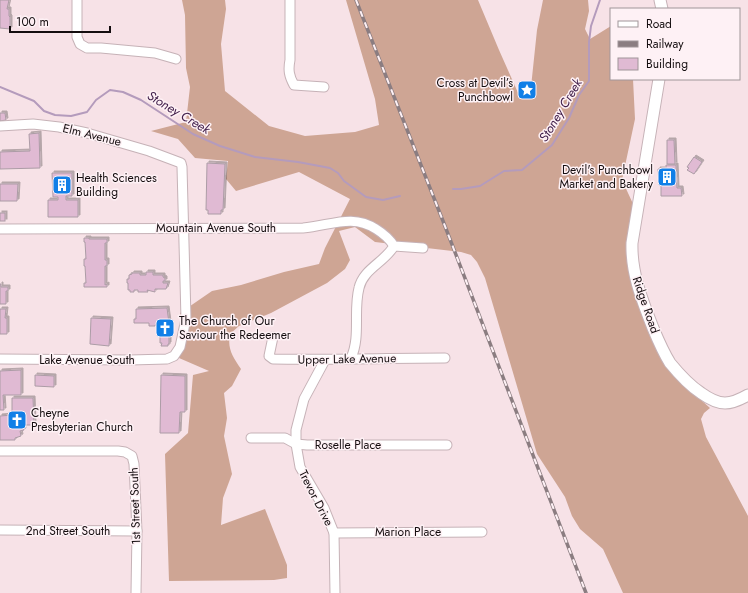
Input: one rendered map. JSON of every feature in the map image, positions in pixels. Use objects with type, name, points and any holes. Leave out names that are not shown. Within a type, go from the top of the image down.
[{"type":"main road","name":"Ridge Road","points":[[659,80],[632,243],[632,256],[637,285],[648,316],[665,355],[681,376],[695,389],[717,402],[731,403],[748,395]]},
{"type":"street","points":[[77,0],[76,36],[80,44],[87,48],[155,53],[176,59]]},
{"type":"street","points":[[290,0],[290,78],[294,84],[324,87]]},
{"type":"street","name":"Elm Avenue","points":[[0,126],[33,124],[80,131],[120,141],[181,163],[184,228]]},
{"type":"street","name":"Mountain Avenue South","points":[[0,229],[303,228],[337,222],[360,221],[369,224],[388,237],[394,246]]},
{"type":"street","name":"Lake Avenue South","points":[[0,359],[130,360],[167,359],[174,356],[180,347],[186,318],[184,228]]},
{"type":"street","points":[[351,358],[354,351],[356,338],[359,286],[366,274],[391,252],[394,246],[423,248]]},
{"type":"street","name":"Upper Lake Avenue","points":[[273,337],[270,358],[273,359],[324,360],[351,358],[445,358]]},
{"type":"street","name":"Trevor Drive","points":[[324,360],[304,399],[296,430],[296,444],[300,467],[324,508],[334,533],[335,593]]},
{"type":"street","name":"Roselle Place","points":[[250,438],[285,438],[296,444],[307,445],[447,445]]},
{"type":"street","name":"1st Street South","points":[[0,451],[125,452],[132,456],[134,464],[137,531],[136,593]]},
{"type":"street","name":"2nd Street South","points":[[0,530],[137,531]]},
{"type":"street","name":"Marion Place","points":[[334,533],[482,532]]},
{"type":"shaded area","points":[[182,0],[225,0],[226,9],[221,44],[225,91],[269,126],[305,136],[355,132],[379,125],[375,99],[346,0],[478,0],[519,95],[531,87],[537,30],[543,0],[588,0],[589,11],[585,29],[590,39],[610,27],[610,80],[633,80],[635,119],[622,180],[634,206],[628,262],[651,336],[673,375],[710,408],[704,413],[701,419],[706,437],[748,516],[748,593],[623,593],[603,549],[580,529],[572,516],[565,497],[537,454],[485,278],[477,262],[471,255],[461,252],[375,242],[355,227],[339,231],[350,260],[345,269],[327,283],[271,313],[239,326],[230,334],[229,339],[233,357],[241,369],[232,386],[224,393],[227,418],[224,436],[232,474],[223,498],[221,525],[265,509],[287,565],[287,578],[274,580],[169,581],[165,454],[188,433],[193,375],[209,371],[179,358],[181,350],[180,313],[212,291],[241,285],[284,272],[319,264],[325,248],[350,199],[299,172],[236,191],[226,179],[228,161],[195,158],[178,139],[151,131],[186,122],[190,87],[186,68],[185,15]]},
{"type":"building","points":[[0,0],[9,0],[7,9],[9,9],[10,29],[0,28]]},
{"type":"building","points":[[0,113],[5,113],[6,120],[0,121]]},
{"type":"building","points":[[39,133],[40,168],[0,169],[0,152],[30,151],[29,134]]},
{"type":"building","points":[[667,140],[674,140],[675,164],[667,164]]},
{"type":"building","points":[[694,157],[702,162],[694,174],[687,170],[689,168],[687,167]]},
{"type":"building","points":[[207,163],[225,164],[223,210],[221,210],[221,214],[208,214],[208,210],[206,210]]},
{"type":"building","name":"Devil's Punchbowl Market and Bakery","points":[[666,165],[676,165],[677,188],[681,188],[682,196],[661,196],[661,185],[659,185],[658,169],[666,169]]},
{"type":"building","name":"Health Sciences Building","points":[[52,173],[72,173],[72,196],[66,196],[66,200],[78,200],[78,217],[48,217],[48,200],[58,200],[58,197],[53,197]]},
{"type":"building","points":[[0,184],[18,184],[17,201],[0,201]]},
{"type":"building","points":[[0,213],[5,213],[5,221],[0,221]]},
{"type":"building","points":[[84,238],[107,239],[107,243],[105,243],[105,260],[107,260],[107,266],[105,266],[105,285],[107,284],[107,287],[84,287],[84,283],[86,283],[84,259],[86,259]]},
{"type":"building","points":[[146,272],[153,272],[153,275],[163,275],[165,281],[163,281],[163,283],[168,283],[166,289],[155,289],[155,292],[147,290],[148,292],[138,292],[138,290],[134,290],[134,292],[130,292],[130,290],[128,290],[127,283],[129,275],[132,273],[140,273],[140,275],[146,275]]},
{"type":"building","points":[[0,284],[1,287],[8,287],[8,291],[6,291],[6,304],[0,304]]},
{"type":"building","name":"The Church of Our Saviour the Redeemer","points":[[167,308],[169,323],[171,323],[171,331],[169,331],[169,344],[168,346],[161,346],[162,343],[160,343],[160,330],[158,330],[158,325],[149,326],[149,323],[134,323],[134,319],[136,319],[136,309]]},
{"type":"building","points":[[0,309],[6,309],[5,318],[7,318],[7,334],[0,334]]},
{"type":"building","points":[[91,318],[111,319],[109,346],[90,344]]},
{"type":"building","points":[[21,370],[21,395],[3,395],[4,410],[0,410],[0,371]]},
{"type":"building","points":[[35,375],[54,376],[54,387],[35,386]]},
{"type":"building","points":[[161,375],[185,376],[185,412],[180,412],[179,433],[160,433]]},
{"type":"building","name":"Cheyne Presbyterian Church","points":[[12,398],[33,398],[34,425],[23,425],[24,430],[20,431],[21,436],[15,438],[15,440],[0,440],[0,416],[12,415]]},
{"type":"waterway","name":"Stoney Creek","points":[[453,189],[480,186],[504,171],[522,170],[552,145],[569,118],[579,95],[589,81],[589,42],[591,26],[600,0]]},
{"type":"waterway","name":"Stoney Creek","points":[[0,87],[34,101],[44,111],[55,115],[71,116],[87,112],[96,100],[110,90],[123,92],[141,100],[193,134],[220,146],[255,157],[298,162],[330,168],[338,173],[344,181],[366,197],[383,200],[400,196]]},
{"type":"railway","points":[[356,0],[586,593]]},
{"type":"place","name":"Cross at Devil’s Punchbowl","points":[[527,90]]},
{"type":"place","name":"Devil's Punchbowl Market and Bakery","points":[[667,177]]},
{"type":"place","name":"Health Sciences Building","points":[[62,185]]},
{"type":"place","name":"The Church of Our Saviour the Redeemer","points":[[165,328]]},
{"type":"place","name":"Cheyne Presbyterian Church","points":[[17,420]]}]
